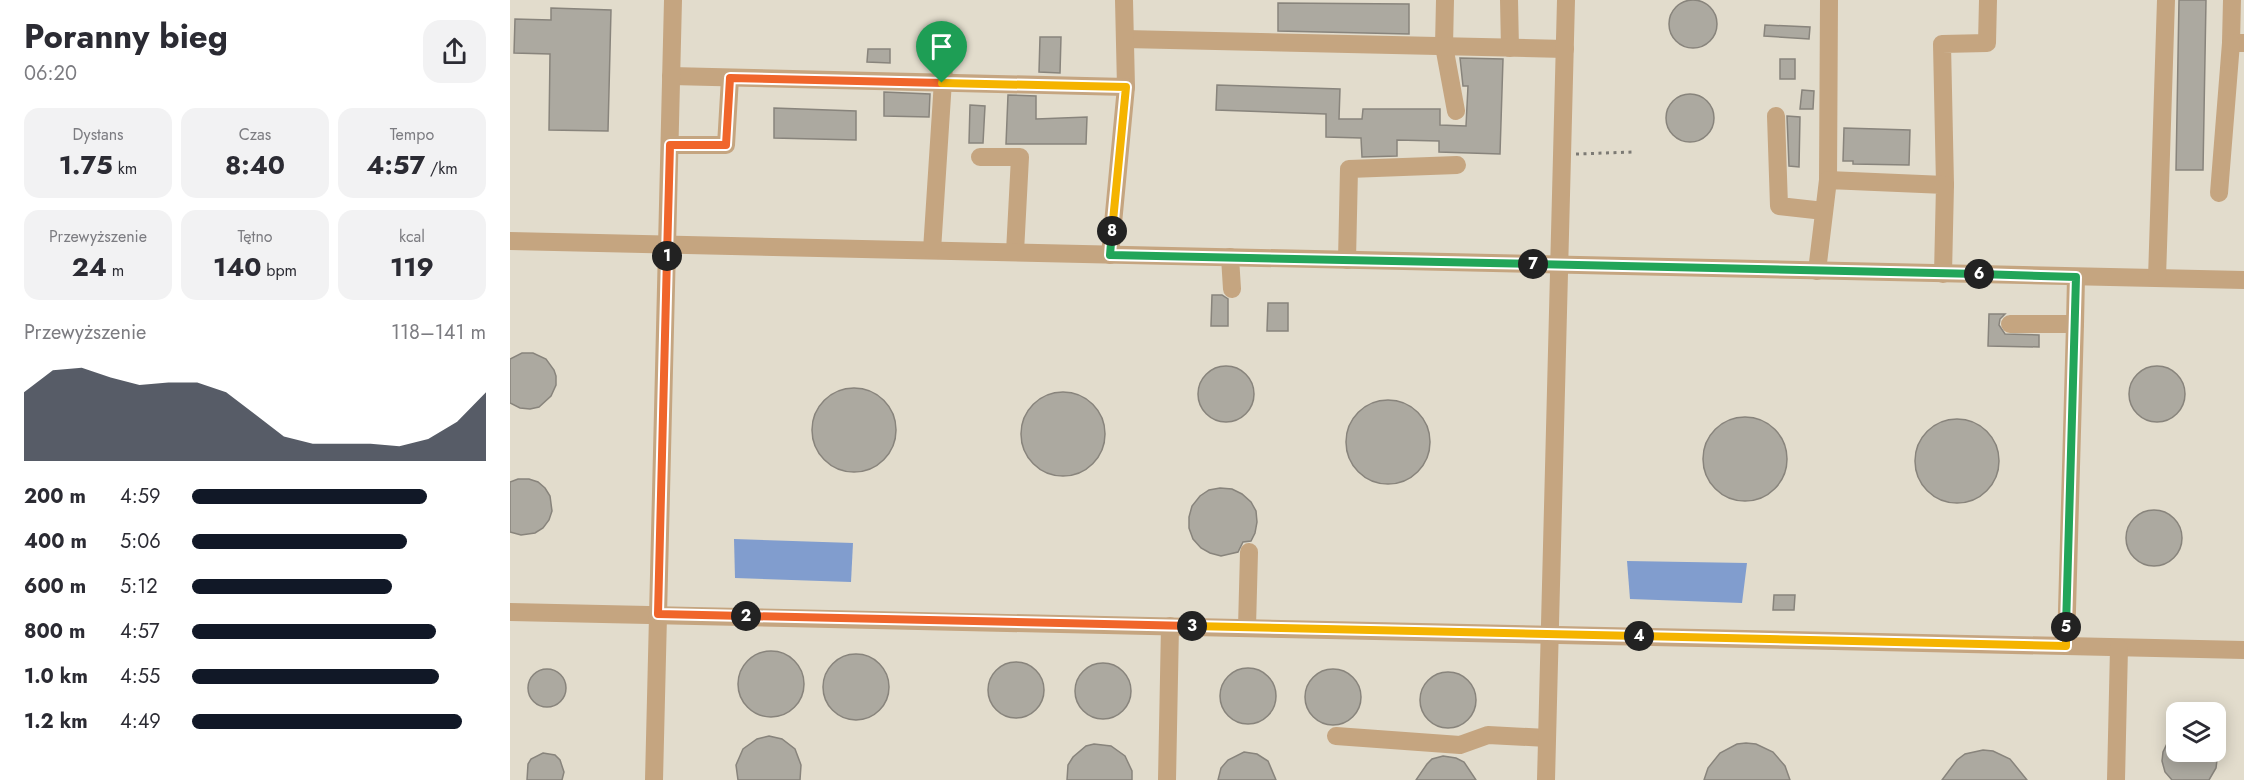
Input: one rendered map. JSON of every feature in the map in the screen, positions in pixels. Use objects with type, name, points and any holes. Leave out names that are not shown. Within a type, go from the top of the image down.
[{"type":"lane","points":[[654,780],[673,0]]},
{"type":"lane","points":[[1110,255],[1126,87],[1124,0]]},
{"type":"lane","points":[[1445,0],[1444,46],[1456,111]]},
{"type":"lane","points":[[1509,0],[1510,48]]},
{"type":"lane","points":[[1546,780],[1566,0]]},
{"type":"lane","points":[[1817,271],[1828,180],[1828,0]]},
{"type":"lane","points":[[1943,274],[1945,185],[1942,44],[1987,43],[1988,0]]},
{"type":"lane","points":[[2157,278],[2166,0]]},
{"type":"lane","points":[[2220,193],[2237,43],[2232,0]]},
{"type":"lane","points":[[1125,39],[1565,49]]},
{"type":"lane","points":[[932,250],[945,50]]},
{"type":"lane","points":[[671,76],[1126,87]]},
{"type":"lane","points":[[670,145],[726,145],[730,78]]},
{"type":"lane","points":[[1776,116],[1779,206],[1824,211]]},
{"type":"lane","points":[[981,157],[1020,157],[1015,252]]},
{"type":"lane","points":[[1347,260],[1348,169],[1457,165]]},
{"type":"lane","points":[[1828,180],[1945,185]]},
{"type":"lane","points":[[510,241],[2244,280]]},
{"type":"lane","points":[[1230,257],[1232,289]]},
{"type":"lane","points":[[2066,646],[2076,277]]},
{"type":"lane","points":[[2010,324],[2075,324]]},
{"type":"lane","points":[[1248,627],[1249,552]]},
{"type":"lane","points":[[510,612],[2244,650]]},
{"type":"lane","points":[[1167,780],[1170,626]]},
{"type":"lane","points":[[2116,780],[2119,648]]},
{"type":"lane","points":[[1336,736],[1460,745],[1488,735],[1547,738]]},
{"type":"path","points":[[1562,155],[1634,152]]},
{"type":"shaded area","points":[[510,0],[2244,0],[2244,780],[510,780]]},
{"type":"water","points":[[734,539],[853,543],[851,582],[735,578]]},
{"type":"water","points":[[1627,561],[1747,563],[1742,603],[1630,599]]},
{"type":"building","points":[[1693,0],[1710,7],[1717,24],[1710,41],[1693,48],[1676,41],[1669,24],[1676,7]]},
{"type":"building","points":[[2179,0],[2206,0],[2203,170],[2176,170]]},
{"type":"building","points":[[1278,3],[1409,4],[1409,34],[1278,31]]},
{"type":"building","points":[[551,8],[611,10],[608,131],[549,130],[550,54],[514,53],[515,19],[551,20]]},
{"type":"building","points":[[1765,25],[1810,27],[1809,39],[1764,36]]},
{"type":"building","points":[[1040,37],[1061,37],[1060,73],[1039,72]]},
{"type":"building","points":[[868,49],[890,49],[890,63],[867,62]]},
{"type":"building","points":[[1460,58],[1503,59],[1500,154],[1439,152],[1439,141],[1397,140],[1397,156],[1362,157],[1361,138],[1326,137],[1326,114],[1216,110],[1217,85],[1340,89],[1339,119],[1362,119],[1363,109],[1440,109],[1440,125],[1466,126],[1468,86],[1463,86]]},
{"type":"building","points":[[1780,59],[1795,59],[1795,79],[1780,79]]},
{"type":"building","points":[[1802,90],[1814,91],[1813,109],[1800,109]]},
{"type":"building","points":[[884,92],[930,94],[929,117],[884,116]]},
{"type":"building","points":[[1690,94],[1707,101],[1714,118],[1707,135],[1690,142],[1673,135],[1666,118],[1673,101]]},
{"type":"building","points":[[1008,95],[1036,96],[1036,119],[1087,117],[1086,144],[1006,144]]},
{"type":"building","points":[[970,105],[985,106],[983,143],[969,143]]},
{"type":"building","points":[[774,108],[856,111],[856,140],[774,138]]},
{"type":"building","points":[[1787,116],[1800,117],[1799,167],[1789,166]]},
{"type":"building","points":[[1844,128],[1910,130],[1909,165],[1853,164],[1853,161],[1843,161]]},
{"type":"building","points":[[1212,295],[1222,295],[1228,299],[1228,326],[1211,326]]},
{"type":"building","points":[[1268,303],[1288,303],[1288,331],[1267,331]]},
{"type":"building","points":[[1989,314],[2005,314],[2000,319],[1999,325],[2005,334],[2039,335],[2039,347],[1988,346]]},
{"type":"building","points":[[522,353],[533,353],[546,359],[556,376],[556,385],[551,396],[539,407],[520,408],[510,403],[510,359]]},
{"type":"building","points":[[1221,366],[1231,366],[1246,374],[1252,383],[1254,394],[1252,405],[1246,414],[1231,422],[1221,422],[1210,417],[1203,410],[1198,399],[1198,389],[1203,378],[1210,371]]},
{"type":"building","points":[[2152,366],[2162,366],[2177,374],[2183,383],[2185,394],[2183,405],[2177,414],[2162,422],[2152,422],[2141,417],[2134,410],[2129,399],[2129,389],[2134,378],[2141,371]]},
{"type":"building","points":[[854,388],[870,391],[884,400],[893,414],[896,430],[893,446],[884,460],[870,469],[854,472],[838,469],[824,460],[815,446],[812,430],[815,414],[824,400],[838,391]]},
{"type":"building","points":[[1063,392],[1079,395],[1093,404],[1102,418],[1105,434],[1102,450],[1093,464],[1079,473],[1063,476],[1047,473],[1033,464],[1024,450],[1021,434],[1024,418],[1033,404],[1047,395]]},
{"type":"building","points":[[1388,400],[1404,403],[1418,412],[1427,426],[1430,442],[1427,458],[1418,472],[1404,481],[1388,484],[1372,481],[1358,472],[1349,458],[1346,442],[1349,426],[1358,412],[1372,403]]},
{"type":"building","points":[[1745,417],[1761,420],[1775,429],[1784,443],[1787,459],[1784,475],[1775,489],[1761,498],[1745,501],[1729,498],[1715,489],[1706,475],[1703,459],[1706,443],[1715,429],[1729,420]]},
{"type":"building","points":[[1957,419],[1973,422],[1987,431],[1996,445],[1999,461],[1996,477],[1987,491],[1973,500],[1957,503],[1941,500],[1927,491],[1918,477],[1915,461],[1918,445],[1927,431],[1941,422]]},
{"type":"building","points":[[518,479],[538,482],[550,496],[552,511],[549,520],[535,533],[521,535],[510,532],[510,482]]},
{"type":"building","points":[[1232,489],[1251,502],[1256,511],[1257,522],[1251,541],[1243,542],[1238,552],[1221,556],[1201,548],[1193,539],[1189,528],[1192,506],[1209,490]]},
{"type":"building","points":[[2149,510],[2159,510],[2174,518],[2180,527],[2182,538],[2180,549],[2174,558],[2159,566],[2149,566],[2138,561],[2131,554],[2126,543],[2126,533],[2131,522],[2138,515]]},
{"type":"building","points":[[1774,595],[1795,595],[1794,610],[1773,610]]},
{"type":"building","points":[[771,651],[783,654],[794,661],[801,672],[804,684],[801,696],[794,707],[783,714],[771,717],[759,714],[748,707],[741,696],[738,684],[741,672],[748,661],[759,654]]},
{"type":"building","points":[[856,654],[868,657],[879,664],[886,675],[889,687],[886,699],[879,710],[868,717],[856,720],[844,717],[833,710],[826,699],[823,687],[826,675],[833,664],[844,657]]},
{"type":"building","points":[[1011,662],[1021,662],[1036,670],[1042,679],[1044,690],[1042,701],[1036,710],[1021,718],[1011,718],[1000,713],[993,706],[988,695],[988,685],[993,674],[1000,667]]},
{"type":"building","points":[[1098,663],[1108,663],[1123,671],[1129,680],[1131,691],[1129,702],[1123,711],[1108,719],[1098,719],[1087,714],[1080,707],[1075,696],[1075,686],[1080,675],[1087,668]]},
{"type":"building","points":[[1243,668],[1253,668],[1268,676],[1274,685],[1276,696],[1274,707],[1268,716],[1253,724],[1243,724],[1232,719],[1225,712],[1220,701],[1220,691],[1225,680],[1232,673]]},
{"type":"building","points":[[547,669],[560,675],[566,688],[560,701],[547,707],[534,701],[528,688],[534,675]]},
{"type":"building","points":[[1328,669],[1338,669],[1353,677],[1359,686],[1361,697],[1359,708],[1353,717],[1338,725],[1328,725],[1317,720],[1310,713],[1305,702],[1305,692],[1310,681],[1317,674]]},
{"type":"building","points":[[1443,672],[1453,672],[1468,680],[1474,689],[1476,700],[1474,711],[1468,720],[1453,728],[1443,728],[1432,723],[1425,716],[1420,705],[1420,695],[1425,684],[1432,677]]},
{"type":"building","points":[[769,736],[782,739],[795,749],[801,765],[800,780],[738,780],[736,765],[743,749],[757,739]]},
{"type":"building","points":[[1094,744],[1111,746],[1125,756],[1132,771],[1132,780],[1067,780],[1068,765],[1073,757],[1086,746]]},
{"type":"building","points":[[1737,744],[1756,744],[1773,752],[1785,766],[1790,780],[1704,780],[1708,768],[1720,753]]},
{"type":"building","points":[[2166,746],[2166,762],[2217,762],[2216,768],[2209,780],[2172,780],[2165,772],[2162,761]]},
{"type":"building","points":[[1983,750],[1993,751],[2010,759],[2027,780],[1942,780],[1957,760],[1965,754]]},
{"type":"building","points":[[1244,752],[1257,754],[1268,761],[1276,780],[1218,780],[1221,768],[1228,760]]},
{"type":"building","points":[[543,753],[555,755],[560,760],[564,772],[562,780],[527,780],[528,764],[531,759]]},
{"type":"building","points":[[1443,756],[1464,762],[1476,780],[1416,780],[1432,759]]},
{"type":"route","points":[[730,78],[942,83],[1126,87],[1110,255],[2076,277],[2066,646],[658,614],[670,145],[726,145],[730,78]]}]
